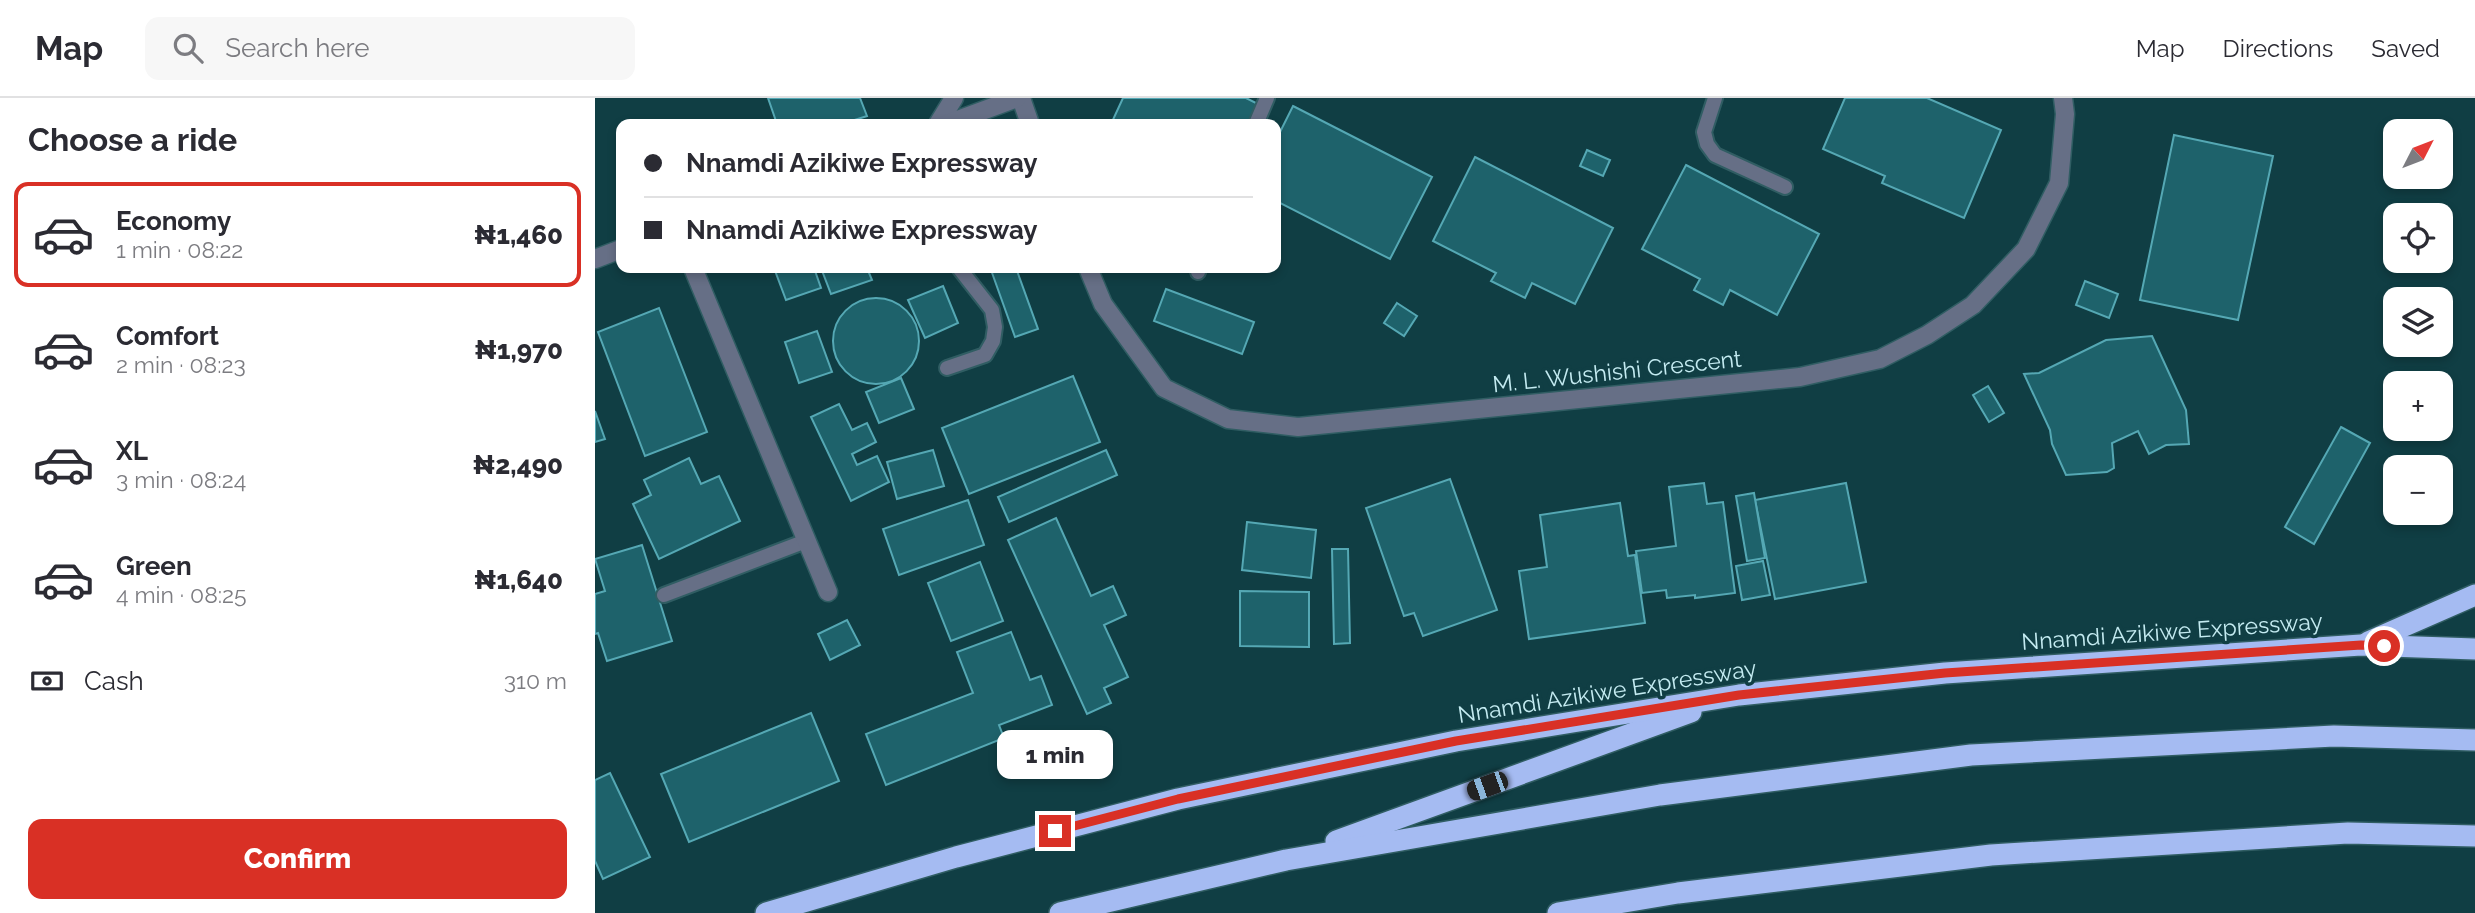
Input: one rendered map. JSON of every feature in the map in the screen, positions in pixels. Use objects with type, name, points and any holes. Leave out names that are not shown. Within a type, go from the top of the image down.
[{"type":"highway","points":[[2361,645],[2475,595]]},
{"type":"highway","name":"Nnamdi Azikiwe Expressway","points":[[766,913],[956,857],[1178,799],[1456,741],[1739,695],[1945,673],[2361,645],[2475,649]]},
{"type":"highway","points":[[1286,860],[1739,695]]},
{"type":"highway","points":[[1060,913],[1286,860],[1660,795],[1971,755],[2334,736],[2475,740]]},
{"type":"highway","points":[[1558,913],[1678,892],[1991,855],[2348,833],[2475,836]]},
{"type":"street","points":[[941,119],[954,98]]},
{"type":"street","points":[[962,119],[1019,98],[1028,119]]},
{"type":"street","name":"M. L. Wushishi Crescent","points":[[1090,273],[1103,304],[1164,388],[1227,419],[1298,427],[1800,377],[1880,359],[1927,335],[1973,305],[2026,249],[2059,183],[2065,114],[2063,98]]},
{"type":"street","points":[[595,259],[616,251]]},
{"type":"street","points":[[695,273],[828,592]]},
{"type":"lane","points":[[1258,119],[1267,98]]},
{"type":"lane","points":[[1715,98],[1705,132],[1707,144],[1715,155],[1785,187]]},
{"type":"lane","points":[[947,368],[985,355],[993,341],[992,310],[963,273]]},
{"type":"lane","points":[[664,595],[806,541]]},
{"type":"building","points":[[768,98],[860,98],[867,116],[858,119],[775,119]]},
{"type":"building","points":[[1123,98],[1246,98],[1260,105],[1253,119],[1113,119]]},
{"type":"building","points":[[1845,98],[1927,98],[2001,130],[1964,218],[1882,183],[1885,176],[1823,149]]},
{"type":"building","points":[[1293,106],[1432,177],[1390,259],[1281,204],[1281,130]]},
{"type":"building","points":[[2174,135],[2273,156],[2238,320],[2140,300]]},
{"type":"building","points":[[1587,150],[1610,160],[1603,176],[1580,166]]},
{"type":"building","points":[[1475,157],[1613,228],[1575,304],[1532,283],[1525,298],[1491,281],[1496,273],[1433,241]]},
{"type":"building","points":[[1686,165],[1819,234],[1777,315],[1730,290],[1723,305],[1694,290],[1700,279],[1642,249]]},
{"type":"building","points":[[776,273],[816,273],[821,288],[786,300]]},
{"type":"building","points":[[823,273],[869,273],[872,280],[831,294]]},
{"type":"building","points":[[992,273],[1018,273],[1038,329],[1015,337]]},
{"type":"building","points":[[2085,281],[2118,294],[2109,318],[2076,305]]},
{"type":"building","points":[[943,286],[958,323],[925,338],[908,300]]},
{"type":"building","points":[[1166,289],[1254,322],[1242,354],[1154,321]]},
{"type":"building","points":[[876,298],[900,305],[912,317],[919,341],[912,365],[900,377],[876,384],[852,377],[840,365],[833,341],[840,317],[852,305]]},
{"type":"building","points":[[1397,303],[1417,316],[1404,336],[1384,323]]},
{"type":"building","points":[[659,308],[707,432],[645,456],[598,332]]},
{"type":"building","points":[[817,331],[832,372],[799,383],[785,342]]},
{"type":"building","points":[[2152,336],[2186,410],[2189,444],[2166,445],[2149,454],[2138,431],[2112,443],[2114,468],[2107,472],[2066,475],[2052,444],[2050,430],[2024,374],[2039,373],[2106,340]]},
{"type":"building","points":[[1073,376],[1100,442],[969,494],[942,428]]},
{"type":"building","points":[[901,378],[914,409],[879,423],[866,392]]},
{"type":"building","points":[[1988,386],[2004,413],[1989,422],[1973,395]]},
{"type":"building","points":[[839,404],[852,430],[867,423],[876,442],[852,454],[857,465],[877,456],[889,482],[851,501],[811,417]]},
{"type":"building","points":[[595,411],[605,439],[595,442]]},
{"type":"building","points":[[2341,427],[2370,443],[2314,544],[2285,527]]},
{"type":"building","points":[[933,450],[944,486],[897,499],[887,462]]},
{"type":"building","points":[[1106,450],[1117,475],[1009,522],[998,497]]},
{"type":"building","points":[[689,458],[701,484],[719,476],[740,521],[659,559],[633,504],[651,495],[644,480]]},
{"type":"building","points":[[1450,479],[1497,610],[1423,636],[1414,613],[1404,616],[1366,508]]},
{"type":"building","points":[[1704,483],[1707,504],[1723,502],[1735,593],[1667,598],[1666,590],[1642,593],[1636,551],[1676,546],[1669,487]]},
{"type":"building","points":[[1846,483],[1866,582],[1775,599],[1755,500]]},
{"type":"building","points":[[1754,493],[1765,558],[1747,561],[1736,496]]},
{"type":"building","points":[[968,500],[984,545],[899,575],[883,529]]},
{"type":"building","points":[[1620,503],[1628,556],[1635,555],[1645,623],[1529,639],[1519,571],[1547,567],[1540,515]]},
{"type":"building","points":[[1056,518],[1091,596],[1113,586],[1126,615],[1104,625],[1128,677],[1104,688],[1111,703],[1087,714],[1008,540]]},
{"type":"building","points":[[1247,522],[1316,530],[1311,578],[1242,570]]},
{"type":"building","points":[[642,545],[672,641],[607,661],[598,633],[595,634],[595,594],[605,591],[595,559]]},
{"type":"building","points":[[1332,549],[1348,549],[1350,643],[1334,644]]},
{"type":"building","points":[[1763,561],[1770,595],[1742,600],[1736,566]]},
{"type":"building","points":[[980,562],[1003,621],[951,641],[928,583]]},
{"type":"building","points":[[1240,591],[1309,592],[1309,647],[1240,646]]},
{"type":"building","points":[[847,620],[860,645],[830,660],[818,634]]},
{"type":"building","points":[[1011,632],[1030,680],[1041,676],[1052,705],[999,725],[1004,738],[886,785],[866,734],[973,693],[957,652]]},
{"type":"building","points":[[811,713],[839,781],[689,842],[661,774]]},
{"type":"building","points":[[610,773],[650,857],[603,879],[595,861],[595,780]]},
{"type":"route","points":[[1055,831],[1178,799],[1456,741],[1739,695],[1945,673],[2361,645],[2384,646]]}]
